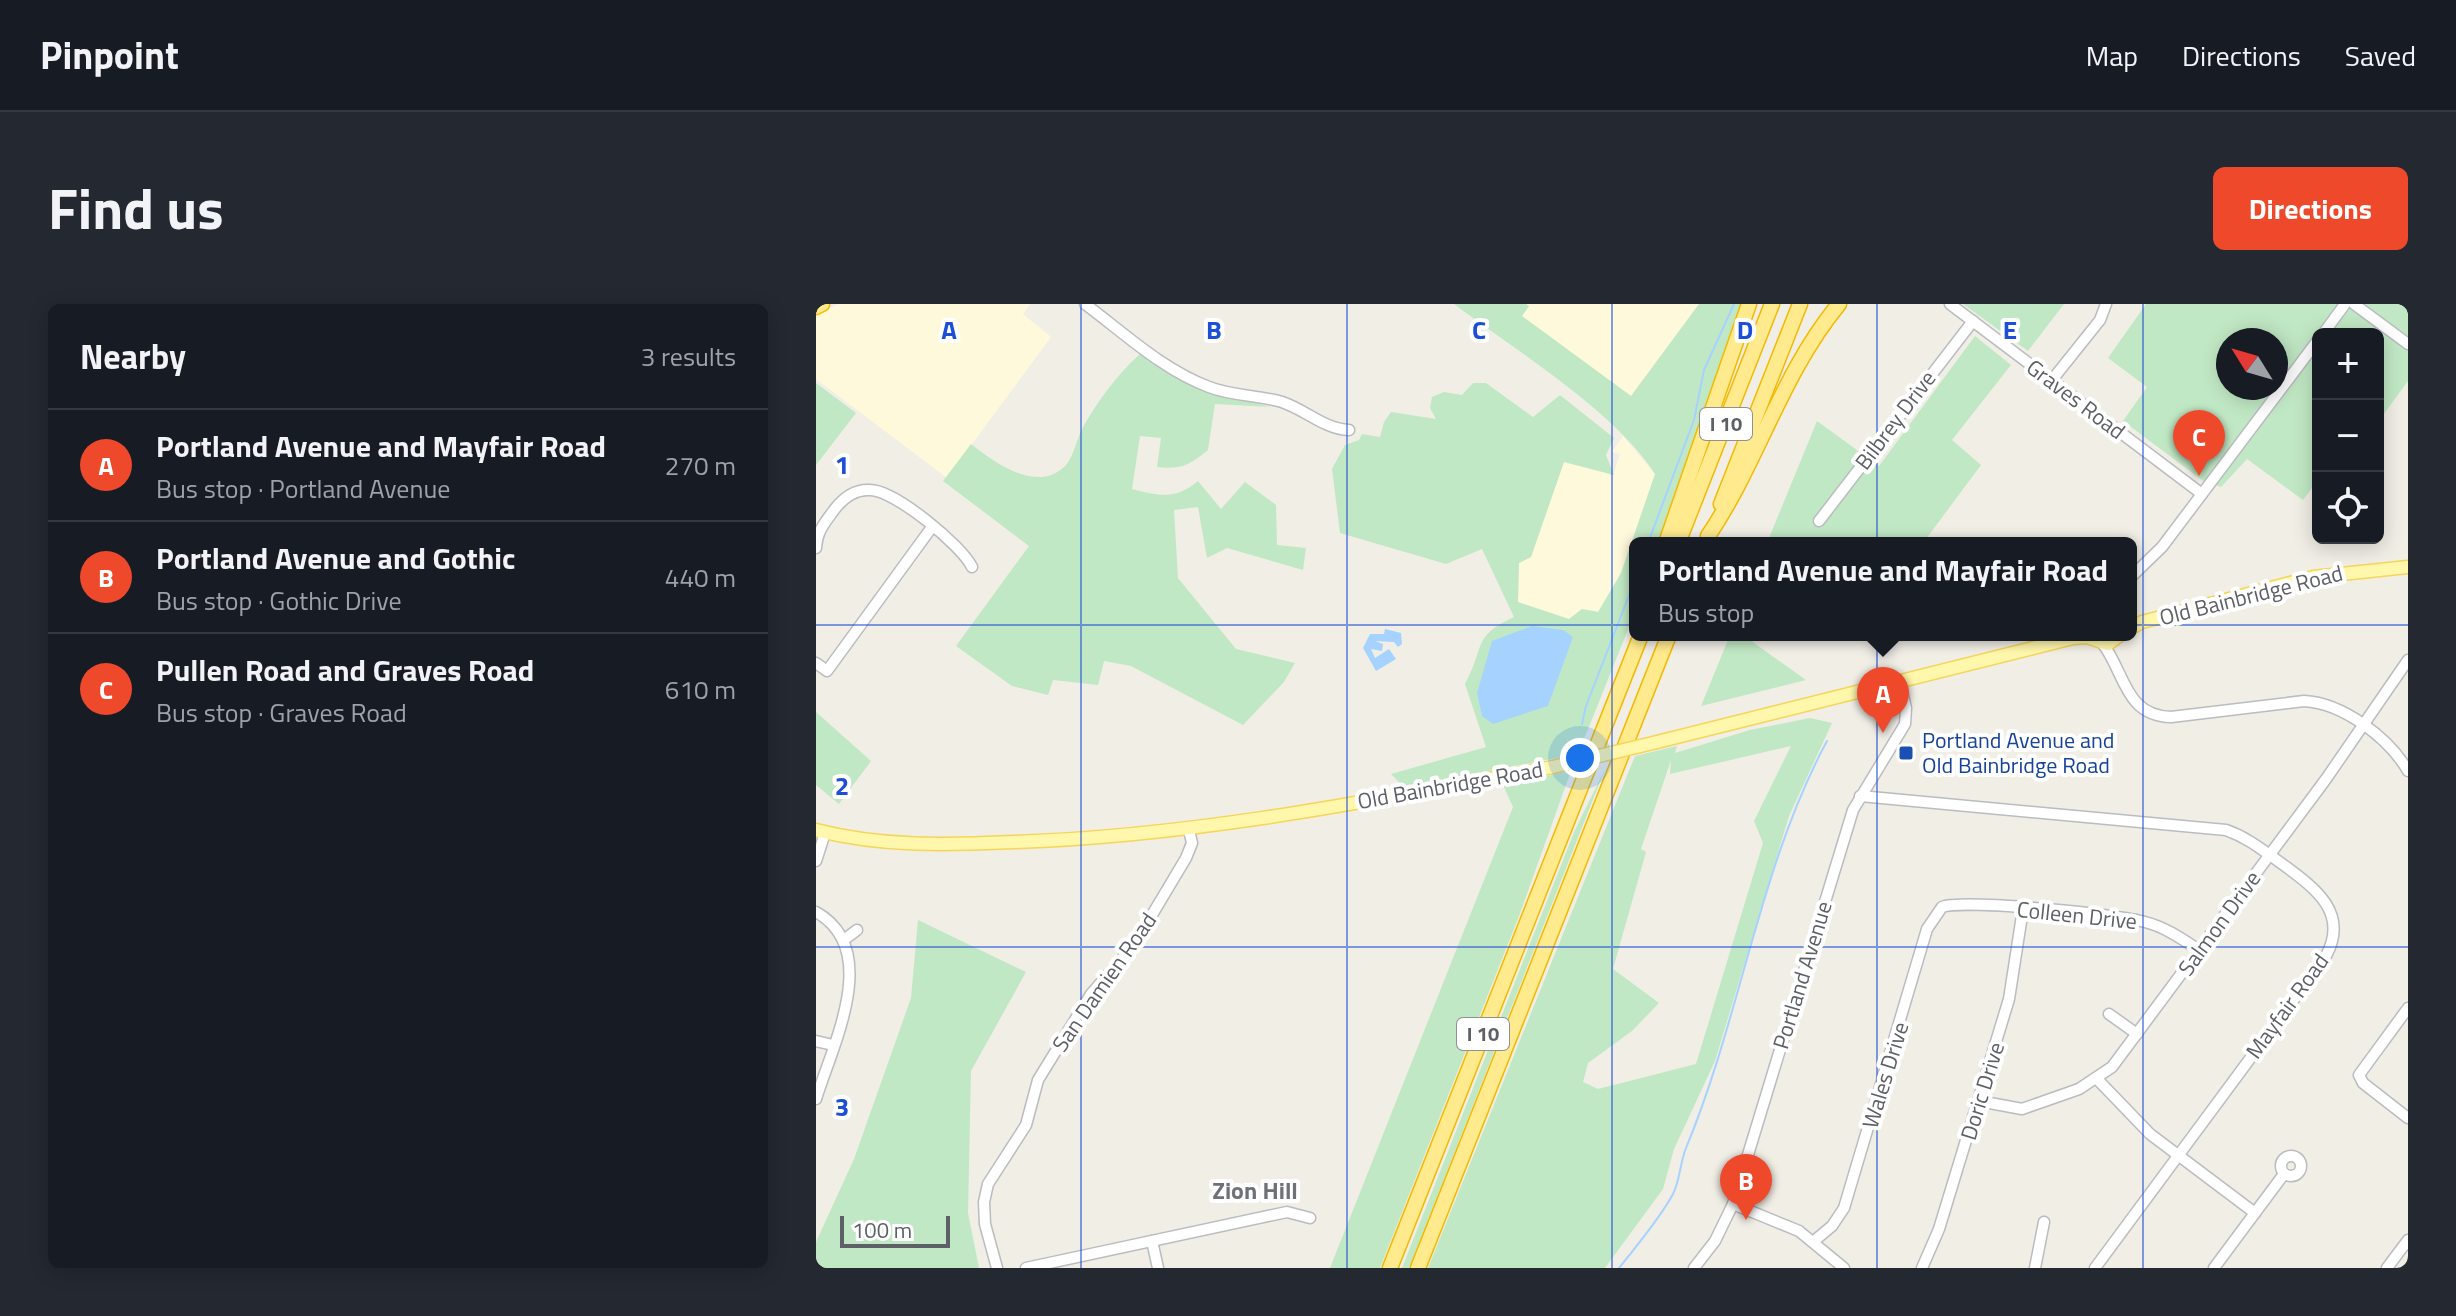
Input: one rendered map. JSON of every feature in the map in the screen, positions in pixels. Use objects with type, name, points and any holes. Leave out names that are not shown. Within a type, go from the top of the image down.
[{"type":"highway","points":[[816,307],[822,304]]},
{"type":"highway","points":[[1668,537],[1749,304]]},
{"type":"highway","name":"I 10","points":[[1680,537],[1772,304]]},
{"type":"highway","name":"I 10","points":[[1708,537],[1800,304]]},
{"type":"highway","points":[[1709,537],[1732,501],[1793,371],[1839,304]]},
{"type":"highway","points":[[1615,696],[1617,673],[1630,641]]},
{"type":"highway","name":"I 10","points":[[1390,1268],[1638,641]]},
{"type":"highway","name":"I 10","points":[[1418,1268],[1667,641]]},
{"type":"main road","name":"Old Bainbridge Road","points":[[2137,623],[2313,577],[2408,567]]},
{"type":"main road","name":"Old Bainbridge Road","points":[[821,831],[873,842],[914,845],[1088,840],[1189,830],[1553,767],[2061,641]]},
{"type":"street","points":[[1085,304],[1185,376],[1211,388],[1280,402],[1303,410],[1329,427],[1349,430]]},
{"type":"street","name":"Graves Road","points":[[1950,304],[2202,494]]},
{"type":"street","points":[[2052,380],[2100,320],[2106,304]]},
{"type":"street","points":[[2327,328],[2345,304]]},
{"type":"street","points":[[2354,304],[2408,344]]},
{"type":"street","name":"Bilbrey Drive","points":[[1819,521],[1973,321]]},
{"type":"street","points":[[2137,571],[2162,547],[2312,348]]},
{"type":"street","points":[[816,548],[817,533],[840,502],[862,490],[885,493],[961,549],[972,567]]},
{"type":"street","points":[[816,663],[827,671],[932,527]]},
{"type":"street","points":[[2098,641],[2115,661],[2130,699],[2161,717],[2304,701],[2326,703],[2394,752],[2408,771]]},
{"type":"street","points":[[2115,661],[2118,641]]},
{"type":"street","name":"Salmon Drive","points":[[1979,1101],[2022,1109],[2098,1080],[2137,1034],[2270,855],[2408,660]]},
{"type":"street","name":"Portland Avenue","points":[[1694,1268],[1715,1241],[1733,1204],[1833,871],[1860,796],[1905,724],[1900,683]]},
{"type":"street","name":"Mayfair Road","points":[[1860,796],[2215,828],[2240,835],[2314,887],[2328,903],[2333,921],[2331,944],[2095,1268]]},
{"type":"street","name":"San Damien Road","points":[[997,1268],[985,1224],[984,1202],[988,1184],[1026,1125],[1038,1080],[1091,994],[1134,945],[1186,858],[1192,843],[1189,830]]},
{"type":"street","points":[[816,861],[821,831]]},
{"type":"street","name":"Colleen Drive","points":[[1948,905],[2143,921],[2199,950]]},
{"type":"street","name":"Wales Drive","points":[[1814,1241],[1832,1226],[1844,1208],[1927,929],[1936,912],[1948,905]]},
{"type":"street","name":"Doric Drive","points":[[1922,1268],[1931,1252],[1979,1101],[2018,964],[2023,909]]},
{"type":"street","points":[[816,912],[832,923],[845,939],[851,959],[851,978],[816,1099]]},
{"type":"street","points":[[845,939],[857,930]]},
{"type":"street","points":[[2408,1008],[2359,1075],[2363,1083],[2408,1118]]},
{"type":"street","points":[[2109,1014],[2137,1034]]},
{"type":"street","points":[[816,1041],[833,1045]]},
{"type":"street","points":[[2098,1080],[2150,1134],[2255,1213]]},
{"type":"street","points":[[2214,1268],[2284,1174]]},
{"type":"street","points":[[1733,1204],[1773,1219],[1814,1241],[1844,1268]]},
{"type":"street","points":[[1026,1268],[1287,1212],[1310,1218]]},
{"type":"street","points":[[2035,1268],[2044,1222]]},
{"type":"street","points":[[2390,1267],[2408,1240]]},
{"type":"street","points":[[1152,1241],[1158,1268]]},
{"type":"shaded area","points":[[838,304],[1030,304],[1023,314],[1051,337],[947,478],[816,379],[816,316]]},
{"type":"shaded area","points":[[1526,304],[1699,304],[1631,396],[1522,316],[1529,307]]},
{"type":"shaded area","points":[[1623,436],[1655,474],[1633,537],[1629,537],[1629,550],[1621,573],[1599,612],[1582,609],[1569,619],[1518,602],[1519,563],[1531,557],[1564,462],[1613,475],[1620,454],[1612,452]]},
{"type":"green space","points":[[1454,304],[1526,304],[1529,306],[1522,316],[1631,396],[1699,304],[1746,304],[1665,537],[1633,537],[1655,474],[1615,427],[1534,361]]},
{"type":"green space","points":[[1963,304],[2064,304],[2028,351]]},
{"type":"green space","points":[[2146,304],[2408,304],[2408,381],[2384,414],[2384,328],[2312,328],[2312,488],[2303,500],[2247,459],[2221,487],[2202,480],[2123,421],[2147,387],[2108,358]]},
{"type":"green space","points":[[1975,336],[2011,365],[1952,440],[1981,465],[1927,537],[1769,537],[1817,421],[1879,466]]},
{"type":"green space","points":[[1140,354],[1201,388],[1270,407],[1215,404],[1208,450],[1190,463],[1178,467],[1157,467],[1161,438],[1140,436],[1132,489],[1166,495],[1182,491],[1198,481],[1221,509],[1245,482],[1276,505],[1277,545],[1306,548],[1303,570],[1227,548],[1207,558],[1198,507],[1174,510],[1178,578],[1236,649],[1295,663],[1284,682],[1243,725],[1131,666],[1104,661],[1098,685],[1053,680],[1048,695],[1012,686],[956,646],[1029,546],[943,481],[971,444],[1016,472],[1042,477],[1054,474],[1068,463],[1083,427],[1102,397]]},
{"type":"green space","points":[[816,383],[856,413],[816,465]]},
{"type":"green space","points":[[1473,383],[1486,383],[1533,417],[1560,395],[1614,438],[1606,455],[1614,475],[1564,462],[1531,557],[1519,563],[1518,602],[1569,619],[1582,609],[1598,612],[1621,573],[1629,550],[1629,627],[1578,754],[1404,787],[1391,774],[1486,747],[1465,684],[1485,637],[1514,617],[1482,549],[1446,564],[1340,533],[1332,469],[1345,445],[1359,440],[1362,434],[1380,437],[1391,412],[1436,419],[1430,408],[1432,397],[1444,392],[1462,395]]},
{"type":"green space","points":[[1728,641],[1751,641],[1806,680],[1701,706]]},
{"type":"green space","points":[[816,712],[871,761],[839,804],[816,785]]},
{"type":"green space","points":[[1810,718],[1832,723],[1789,816],[1715,1061],[1674,1149],[1663,1189],[1605,1268],[1428,1268],[1635,756],[1677,746],[1675,753],[1750,730]],"holes":[[[1791,746],[1754,821],[1763,843],[1696,1064],[1598,1089],[1583,1082],[1588,1063],[1632,1031],[1659,1003],[1613,969],[1646,852],[1641,849],[1671,760],[1670,774]]]},
{"type":"green space","points":[[1605,769],[1409,1268],[1402,1268],[1575,830]]},
{"type":"green space","points":[[1571,771],[1519,916],[1380,1268],[1330,1268],[1513,807],[1503,785]]},
{"type":"green space","points":[[918,920],[1026,972],[971,1071],[968,1213],[979,1268],[816,1268],[816,1242],[854,1159],[911,998]]},
{"type":"water","points":[[1532,626],[1563,630],[1573,637],[1548,706],[1493,724],[1482,716],[1477,693],[1492,641]]},
{"type":"water","points":[[1385,629],[1401,633],[1402,644],[1398,647],[1394,642],[1375,641],[1383,644],[1382,651],[1371,649],[1375,658],[1389,649],[1396,659],[1376,671],[1363,648],[1370,634],[1384,634]]},
{"type":"waterway","points":[[1650,537],[1694,420],[1704,370],[1734,304]]},
{"type":"waterway","points":[[1582,724],[1586,706],[1629,595]]},
{"type":"waterway","points":[[1619,1268],[1655,1223],[1675,1189],[1784,839],[1827,741]]},
{"type":"place","name":"Pullen Road and Graves Road","points":[[2199,476]]},
{"type":"place","name":"Portland Avenue and Mayfair Road","points":[[1883,733]]},
{"type":"place","name":"Portland Avenue and Old Bainbridge Road","points":[[1906,753]]},
{"type":"place","name":"Portland Avenue and Gothic","points":[[1746,1220]]},
{"type":"district","name":"Zion Hill","points":[[1255,1191]]}]
